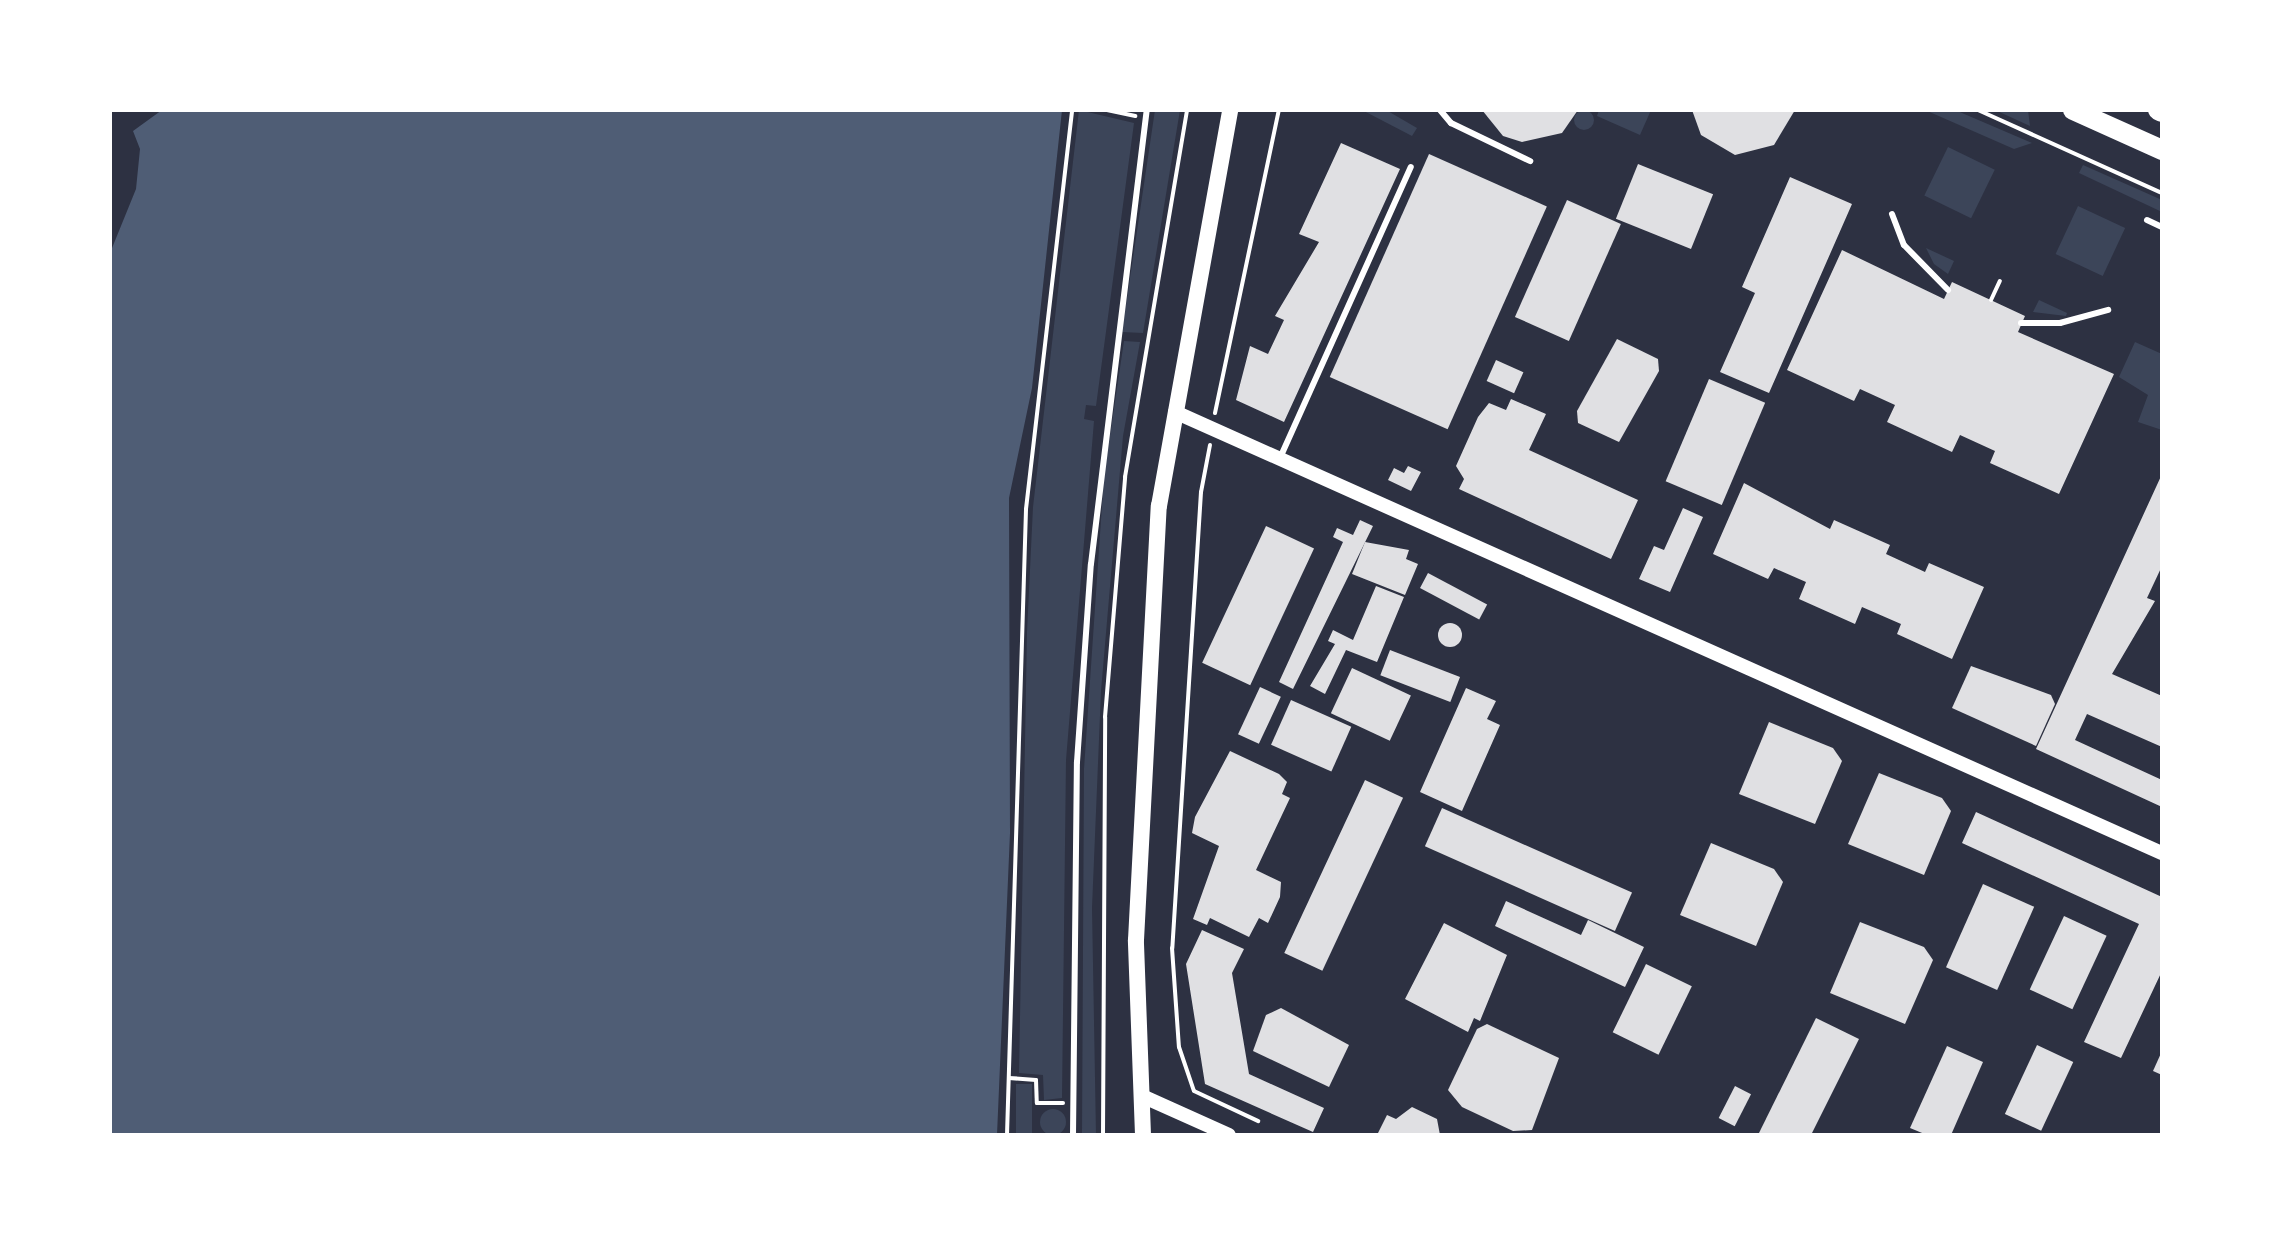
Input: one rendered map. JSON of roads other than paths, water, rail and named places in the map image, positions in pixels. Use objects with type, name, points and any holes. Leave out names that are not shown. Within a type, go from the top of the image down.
[{"type":"main road","points":[[1143,1135],[1136,940],[1142,741],[1159,506],[1230,110]]},
{"type":"main road","points":[[2073,110],[2162,150]]},
{"type":"street","points":[[1175,412],[2162,853]]},
{"type":"street","points":[[1142,1096],[1229,1135]]},
{"type":"lane","points":[[1440,110],[1451,123],[1530,161]]},
{"type":"lane","points":[[1073,1135],[1077,762],[1091,564],[1146,114]]},
{"type":"lane","points":[[1280,458],[1411,167]]},
{"type":"lane","points":[[1892,214],[1904,245],[1948,290]]},
{"type":"lane","points":[[2147,220],[2162,227]]},
{"type":"lane","points":[[2021,323],[2060,323],[2108,310]]}]
